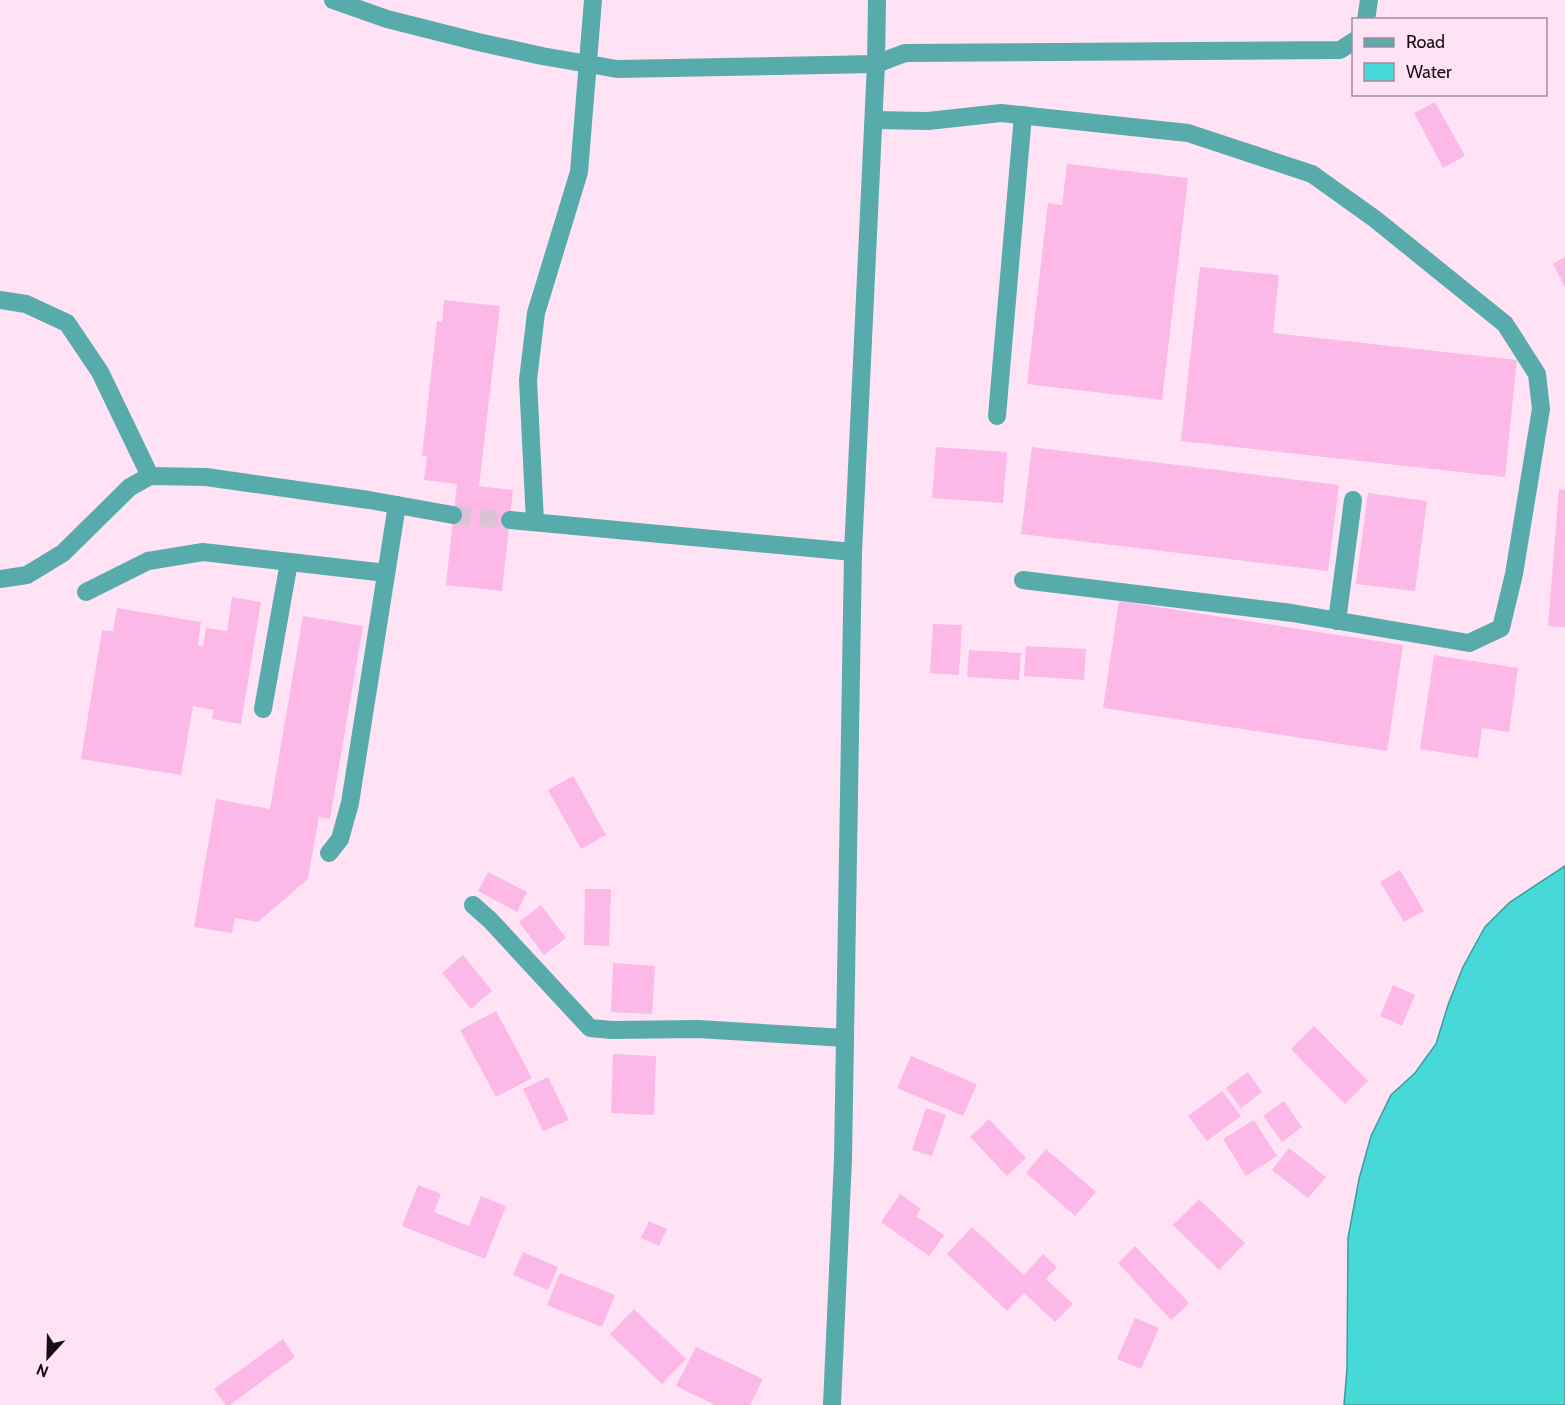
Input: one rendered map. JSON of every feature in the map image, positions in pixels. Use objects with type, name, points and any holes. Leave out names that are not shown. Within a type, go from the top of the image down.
[{"type":"street","points":[[333,0],[387,19],[478,42],[617,69],[876,64],[905,53],[1340,50],[1352,42]]},
{"type":"street","points":[[535,522],[528,380],[536,313],[579,172],[593,0]]},
{"type":"street","points":[[832,1405],[843,1159],[853,552],[874,120],[877,0]]},
{"type":"street","points":[[1366,18],[1369,0]]},
{"type":"street","points":[[874,120],[928,121],[1001,113],[1188,133],[1312,174],[1375,219],[1505,324],[1537,374],[1541,410],[1514,574],[1501,628],[1470,643],[1292,613],[1023,580]]},
{"type":"street","points":[[996,416],[1023,115]]},
{"type":"street","points":[[0,300],[26,304],[67,323],[100,372],[150,476]]},
{"type":"street","points":[[0,579],[27,575],[63,553],[130,487],[150,476],[206,477],[453,514]]},
{"type":"street","points":[[1337,621],[1353,500]]},
{"type":"street","points":[[329,853],[340,839],[350,803],[397,505]]},
{"type":"street","points":[[510,520],[853,552]]},
{"type":"street","points":[[86,592],[148,561],[204,552],[387,573]]},
{"type":"street","points":[[263,709],[289,562]]},
{"type":"street","points":[[473,905],[490,920],[590,1028],[698,1029],[845,1038]]},
{"type":"water","points":[[1565,866],[1565,1405],[1344,1405],[1347,1369],[1348,1238],[1359,1179],[1371,1136],[1391,1095],[1415,1073],[1436,1044],[1463,967],[1485,927],[1510,902]]},
{"type":"building","points":[[1435,102],[1465,156],[1443,168],[1414,113]]},
{"type":"building","points":[[1067,164],[1188,178],[1162,400],[1027,384],[1048,203],[1062,205]]},
{"type":"building","points":[[1565,257],[1565,287],[1553,264]]},
{"type":"building","points":[[1200,267],[1279,275],[1273,333],[1517,360],[1505,477],[1181,441]]},
{"type":"building","points":[[444,300],[500,306],[479,486],[513,490],[502,591],[446,585],[457,484],[424,480],[427,456],[422,456],[437,321],[442,322]]},
{"type":"building","points":[[936,447],[1007,452],[1003,503],[932,498]]},
{"type":"building","points":[[1032,447],[1339,485],[1328,571],[1021,534]]},
{"type":"building","points":[[1559,489],[1565,490],[1565,627],[1548,626]]},
{"type":"building","points":[[1368,493],[1427,501],[1415,591],[1356,584]]},
{"type":"building","points":[[232,597],[261,602],[241,724],[212,719],[214,710],[193,706],[181,775],[81,759],[102,630],[113,631],[117,608],[201,622],[198,645],[203,646],[206,628],[227,631]]},
{"type":"building","points":[[1119,601],[1403,645],[1387,751],[1103,708]]},
{"type":"building","points":[[303,616],[363,626],[330,819],[319,817],[308,879],[258,922],[235,918],[232,933],[194,927],[216,799],[270,809]]},
{"type":"building","points":[[933,624],[962,625],[959,675],[930,673]]},
{"type":"building","points":[[1026,646],[1086,649],[1084,680],[1024,676]]},
{"type":"building","points":[[969,650],[1021,653],[1019,680],[967,677]]},
{"type":"building","points":[[1434,655],[1518,668],[1509,732],[1482,728],[1478,758],[1420,749]]},
{"type":"building","points":[[573,776],[606,835],[581,849],[548,790]]},
{"type":"building","points":[[1400,870],[1424,911],[1404,922],[1380,882]]},
{"type":"building","points":[[488,872],[527,892],[517,912],[478,891]]},
{"type":"building","points":[[585,889],[611,889],[609,946],[584,945]]},
{"type":"building","points":[[541,905],[566,938],[544,955],[519,922]]},
{"type":"building","points":[[463,955],[492,991],[471,1009],[442,973]]},
{"type":"building","points":[[613,963],[655,966],[652,1014],[611,1012]]},
{"type":"building","points":[[1393,985],[1415,995],[1402,1026],[1380,1016]]},
{"type":"building","points":[[496,1011],[532,1078],[496,1097],[460,1030]]},
{"type":"building","points":[[1314,1026],[1368,1081],[1345,1104],[1291,1049]]},
{"type":"building","points":[[613,1054],[656,1056],[654,1115],[611,1113]]},
{"type":"building","points":[[911,1056],[977,1084],[963,1116],[897,1088]]},
{"type":"building","points":[[1248,1072],[1262,1092],[1241,1108],[1226,1088]]},
{"type":"building","points":[[548,1077],[569,1120],[543,1131],[523,1089]]},
{"type":"building","points":[[1222,1091],[1241,1116],[1207,1141],[1188,1116]]},
{"type":"building","points":[[1284,1101],[1302,1127],[1282,1142],[1263,1116]]},
{"type":"building","points":[[926,1108],[946,1115],[932,1156],[912,1150]]},
{"type":"building","points":[[989,1119],[1026,1158],[1007,1176],[970,1137]]},
{"type":"building","points":[[1254,1120],[1277,1156],[1246,1176],[1223,1139]]},
{"type":"building","points":[[1289,1148],[1326,1177],[1308,1198],[1272,1170]]},
{"type":"building","points":[[1046,1149],[1096,1192],[1075,1216],[1026,1173]]},
{"type":"building","points":[[418,1185],[441,1194],[434,1212],[469,1226],[481,1196],[506,1206],[485,1259],[402,1226]]},
{"type":"building","points":[[900,1194],[921,1209],[916,1216],[944,1235],[929,1256],[881,1222]]},
{"type":"building","points":[[1199,1199],[1245,1243],[1219,1270],[1173,1225]]},
{"type":"building","points":[[649,1221],[667,1229],[659,1246],[641,1238]]},
{"type":"building","points":[[972,1227],[1024,1275],[1043,1254],[1057,1267],[1046,1279],[1073,1304],[1055,1322],[1024,1293],[1007,1311],[947,1254]]},
{"type":"building","points":[[1135,1246],[1189,1303],[1171,1320],[1118,1263]]},
{"type":"building","points":[[523,1252],[558,1267],[548,1290],[513,1275]]},
{"type":"building","points":[[560,1273],[615,1295],[602,1327],[547,1305]]},
{"type":"building","points":[[634,1309],[686,1359],[662,1384],[610,1334]]},
{"type":"building","points":[[1135,1318],[1159,1328],[1141,1369],[1117,1359]]},
{"type":"building","points":[[283,1339],[295,1357],[230,1405],[226,1405],[214,1389]]},
{"type":"building","points":[[696,1347],[763,1379],[750,1405],[715,1405],[676,1386]]},
{"type":"tunnel","points":[[453,515],[510,520]]}]
